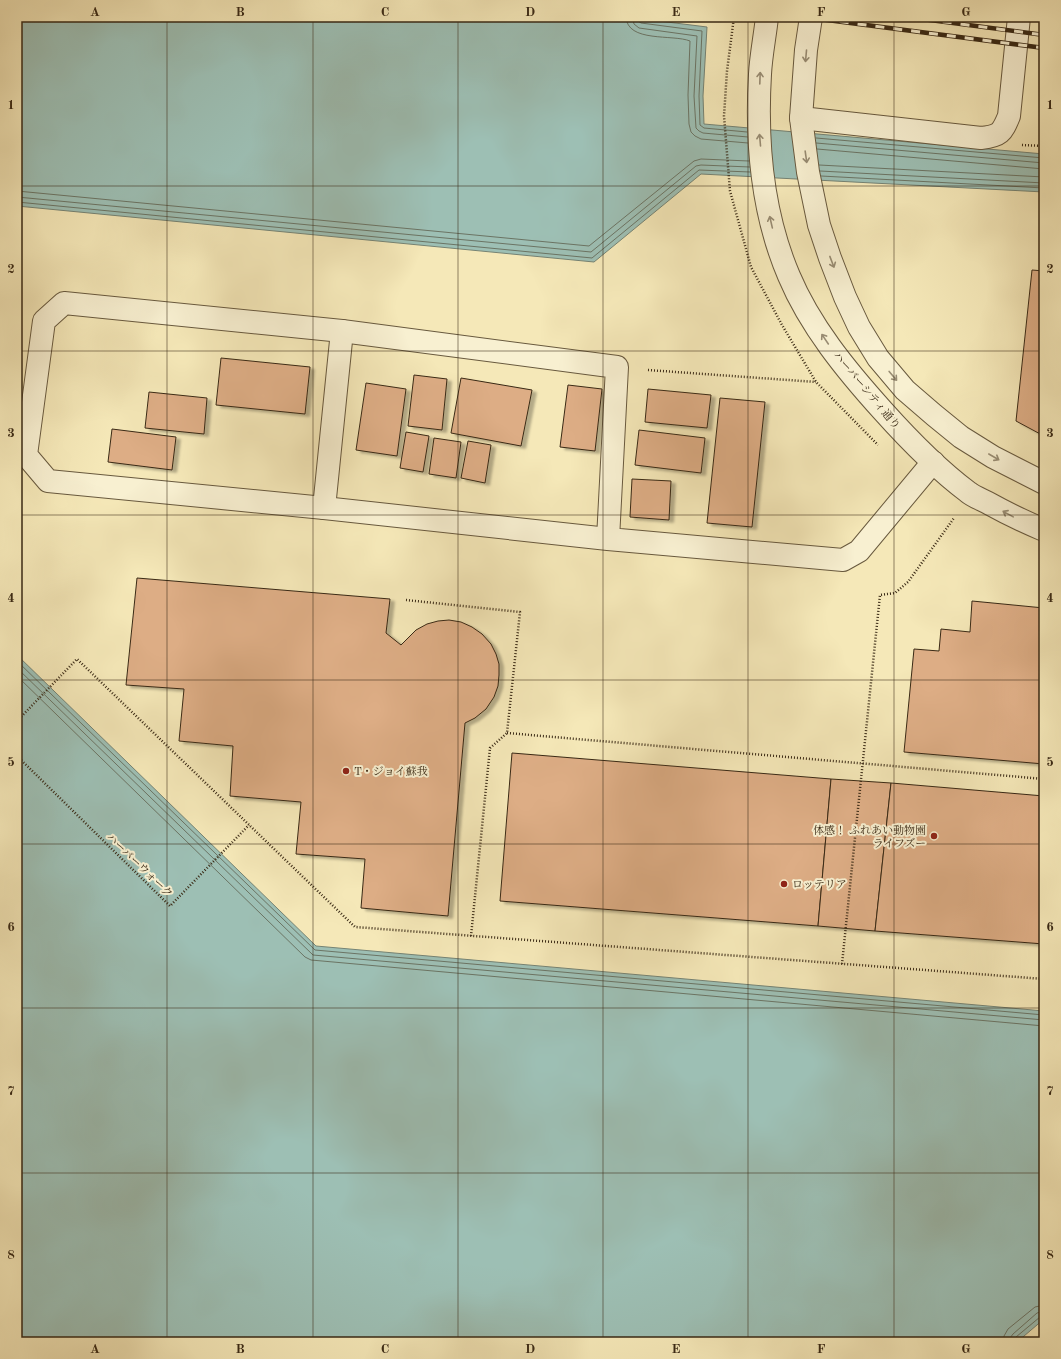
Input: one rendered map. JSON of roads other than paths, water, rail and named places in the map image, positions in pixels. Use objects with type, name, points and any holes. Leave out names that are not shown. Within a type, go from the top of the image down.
[{"type":"street","name":"ハーバーシティ通り","points":[[768,17],[760,72],[758,117],[764,190],[780,253],[793,284],[823,336],[841,362],[863,389],[911,442],[969,492],[1017,519],[1044,530]]},
{"type":"street","points":[[811,17],[806,50],[800,118],[808,172],[819,225],[843,291],[859,327],[878,358],[905,390],[934,415],[961,437],[993,457],[1044,483]]},
{"type":"street","points":[[800,118],[981,138],[994,136],[1004,129],[1009,116],[1019,17]]},
{"type":"street","points":[[608,538],[617,367],[342,331],[64,303],[44,320],[26,455],[48,481],[608,538],[843,560],[859,551],[933,462]]},
{"type":"street","points":[[324,508],[342,331]]},
{"type":"water","points":[[17,17],[627,17],[707,27],[703,96],[704,124],[1044,154],[1044,192],[701,174],[594,262],[17,206]]},
{"type":"water","points":[[17,655],[316,946],[1044,1011],[1044,1319],[1017,1342],[17,1342]]},
{"type":"railway","points":[[804,17],[1044,48]]},
{"type":"railway","points":[[907,17],[1044,35]]},
{"type":"place","name":"T・ジョイ蘇我","points":[[346,771]]},
{"type":"place","name":"体感！ ふれあい動物園 ライフズー","points":[[934,836]]},
{"type":"place","name":"ロッテリア","points":[[784,884]]}]
